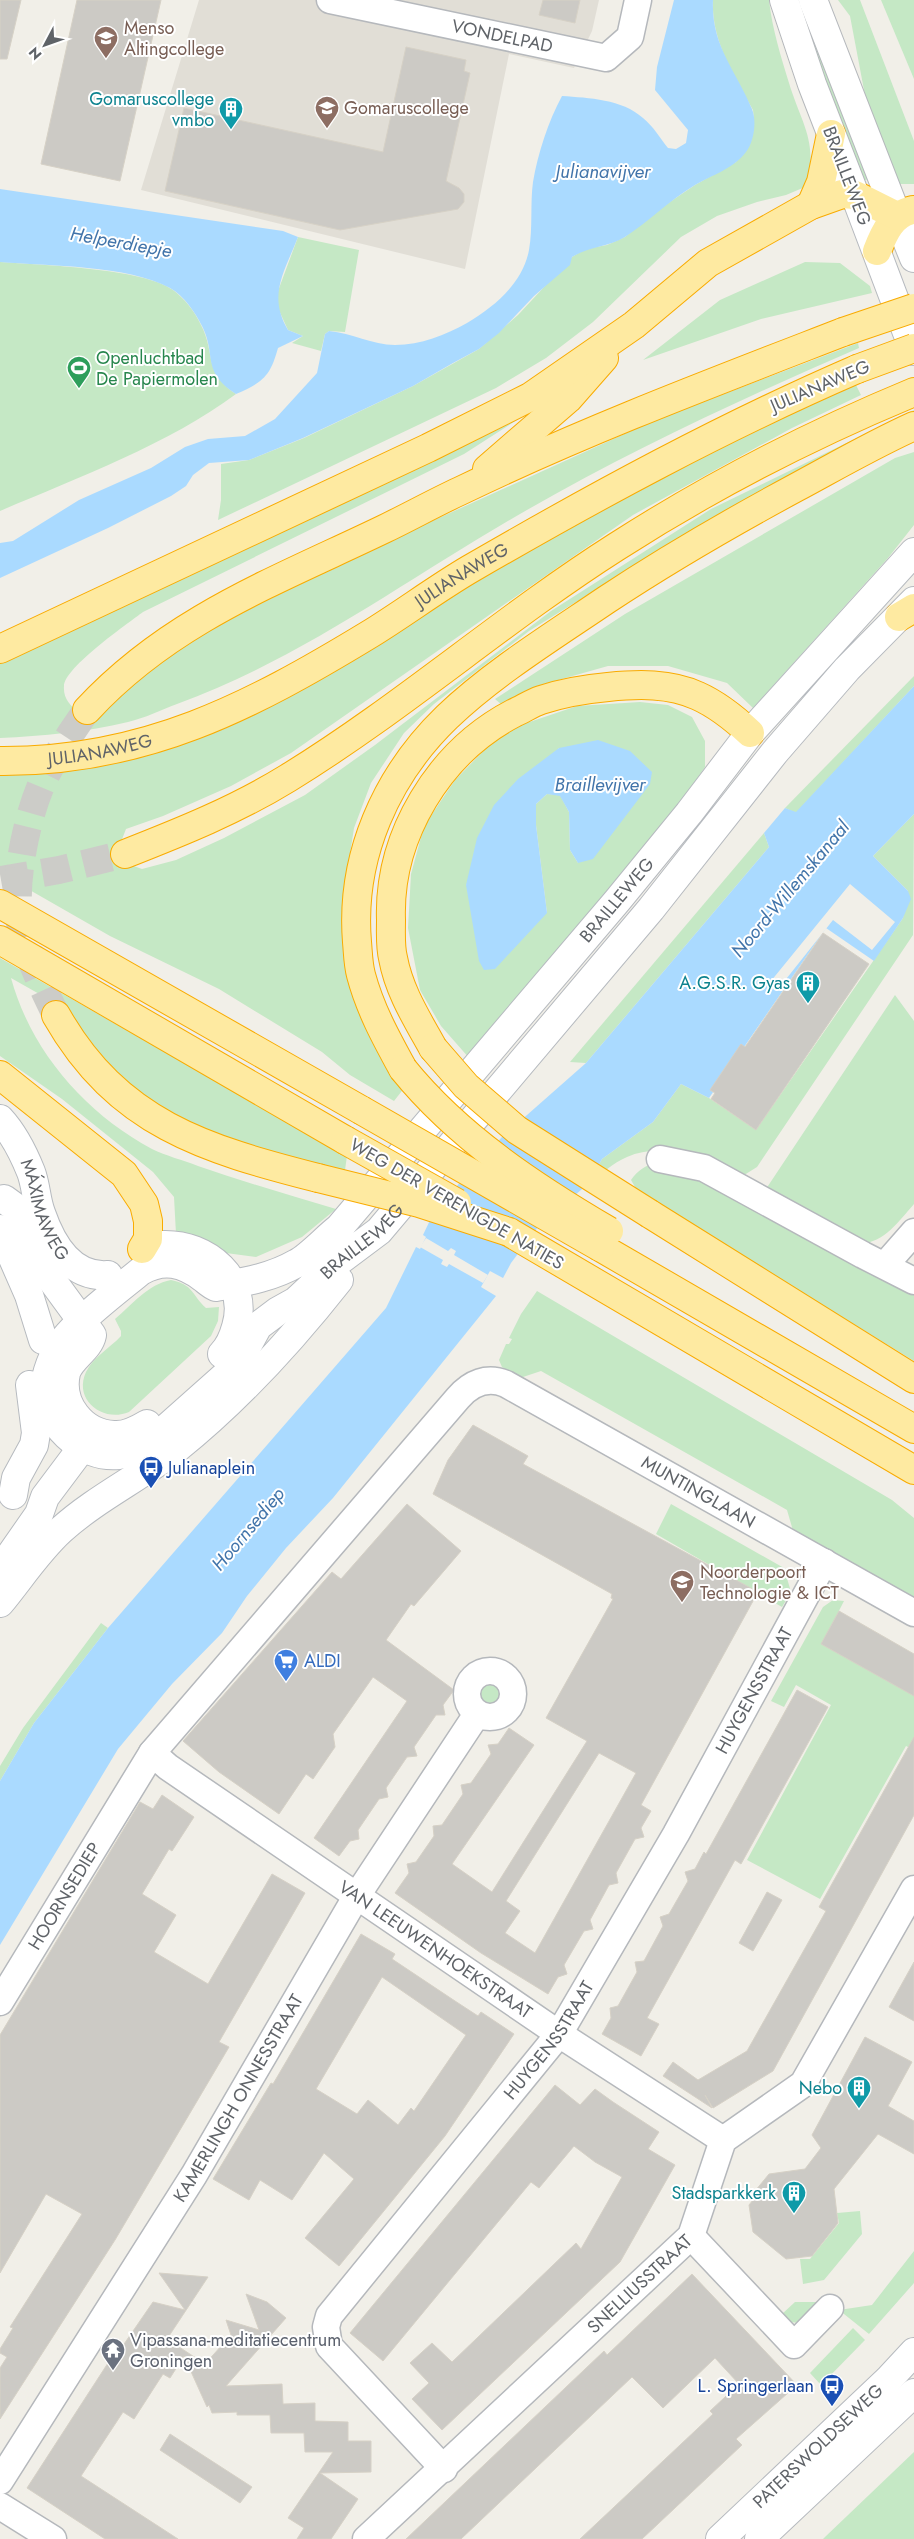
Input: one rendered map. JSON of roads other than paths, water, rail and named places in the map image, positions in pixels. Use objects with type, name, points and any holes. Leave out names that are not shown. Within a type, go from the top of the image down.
[{"type":"highway","points":[[810,205],[821,182],[831,134]]},
{"type":"highway","points":[[0,649],[428,448],[530,397],[634,325],[708,263],[810,205],[842,194],[855,195],[908,212],[883,235],[877,251]]},
{"type":"highway","points":[[86,710],[111,683],[142,658],[209,613],[461,491],[722,379],[843,332],[914,308]]},
{"type":"highway","points":[[461,491],[568,399],[634,325]]},
{"type":"highway","name":"JULIANAWEG","points":[[0,761],[84,756],[162,738],[234,710],[272,692],[340,652],[466,571],[689,447],[784,401],[857,369],[914,349]]},
{"type":"highway","points":[[125,854],[220,816],[286,780],[353,736],[472,648],[615,547],[728,480],[811,436],[914,392]]},
{"type":"highway","points":[[914,426],[884,439],[763,506],[643,576],[555,635],[484,686],[447,717],[412,757],[383,803],[370,836],[359,876],[355,918],[360,972],[377,1022],[403,1069],[427,1099],[470,1138],[582,1215],[636,1267],[914,1429]]},
{"type":"highway","points":[[750,732],[727,712],[696,695],[641,684],[594,688],[540,700],[502,719],[471,741],[435,780],[415,812],[397,861],[390,901],[392,957],[406,1000],[433,1048],[466,1086],[516,1130],[914,1379]]},
{"type":"highway","name":"WEG DER VERENIGDE NATIES","points":[[0,904],[361,1110],[605,1239]]},
{"type":"highway","name":"WEG DER VERENIGDE NATIES","points":[[0,940],[509,1232],[914,1470]]},
{"type":"highway","points":[[56,1015],[94,1071],[124,1098],[156,1121],[191,1139],[230,1154],[419,1203],[509,1232]]},
{"type":"highway","points":[[0,1075],[124,1174],[144,1204],[148,1221],[148,1239],[156,1252]]},
{"type":"main road","name":"BRAILLEWEG","points":[[784,0],[794,34],[831,134],[914,349]]},
{"type":"main road","name":"BRAILLEWEG","points":[[813,0],[908,212],[914,258]]},
{"type":"main road","name":"BRAILLEWEG","points":[[227,1274],[267,1277],[299,1262],[339,1228],[604,916],[689,813],[750,732],[914,552]]},
{"type":"main road","name":"BRAILLEWEG","points":[[246,1325],[296,1301],[312,1284],[339,1261],[379,1231],[656,903],[775,752],[847,669],[909,609]]},
{"type":"main road","name":"MÁXIMAWEG","points":[[0,1119],[21,1149],[32,1174],[40,1212],[52,1238],[67,1260],[83,1272],[95,1276],[108,1275]]},
{"type":"main road","name":"MÁXIMAWEG","points":[[1,1194],[6,1216],[25,1260],[42,1283],[64,1327]]},
{"type":"main road","points":[[0,1229],[29,1295],[64,1327],[92,1335],[91,1339],[68,1368],[64,1385],[67,1400],[73,1412],[97,1445]]},
{"type":"main road","points":[[0,1603],[25,1569],[62,1529],[175,1450],[213,1418],[318,1306],[379,1231]]},
{"type":"main road","points":[[6,1505],[16,1478],[34,1445],[36,1433],[29,1382],[33,1360],[108,1275],[156,1252],[186,1247],[227,1274],[238,1295],[246,1325],[239,1361],[225,1376],[153,1440],[142,1447],[119,1455],[60,1428],[49,1409],[45,1385],[64,1327],[141,1271],[156,1252]]},
{"type":"main road","points":[[6,1505],[29,1482],[46,1457],[60,1428]]},
{"type":"main road","points":[[0,1570],[39,1514],[44,1497],[97,1445]]},
{"type":"main road","name":"PATERSWOLDSEWEG","points":[[720,2539],[888,2380],[914,2352]]},
{"type":"main road","name":"PATERSWOLDSEWEG","points":[[759,2539],[914,2393]]},
{"type":"street","name":"VONDELPAD","points":[[330,0],[606,58],[630,37],[638,0]]},
{"type":"street","points":[[660,1159],[704,1168],[752,1193],[862,1256],[885,1265],[914,1281]]},
{"type":"street","points":[[885,1265],[914,1232]]},
{"type":"street","name":"MUNTINGLAAN","points":[[480,1381],[498,1381],[506,1384],[914,1613]]},
{"type":"street","name":"HOORNSEDIEP","points":[[0,2002],[152,1753],[458,1398],[467,1388],[480,1381]]},
{"type":"street","name":"HUYGENSSTRAAT","points":[[444,2468],[329,2346],[326,2327],[332,2311],[559,2034],[676,1834],[824,1562]]},
{"type":"street","name":"KAMERLINGH ONNESSTRAAT","points":[[0,2482],[194,2175],[356,1897],[477,1714]]},
{"type":"street","name":"VAN LEEUWENHOEKSTRAAT","points":[[152,1753],[168,1767],[356,1897],[559,2034],[723,2140]]},
{"type":"street","points":[[723,2140],[803,2084],[914,1889]]},
{"type":"street","name":"SNELLIUSSTRAAT","points":[[366,2539],[691,2236],[723,2140]]},
{"type":"street","points":[[691,2236],[794,2345],[830,2308]]},
{"type":"street","points":[[0,2506],[52,2539]]},
{"type":"water","name":"Julianavijver","points":[[674,0],[713,0],[713,16],[720,44],[754,114],[754,131],[751,143],[741,158],[686,191],[625,237],[572,257],[570,265],[534,296],[499,333],[479,349],[413,386],[303,438],[249,460],[209,463],[193,475],[186,486],[171,496],[108,528],[0,578],[0,543],[13,541],[79,500],[151,468],[185,447],[208,439],[245,436],[275,419],[317,373],[325,334],[329,331],[370,341],[405,345],[441,335],[459,327],[477,317],[497,302],[514,283],[526,262],[530,242],[532,190],[535,171],[548,127],[562,96],[615,103],[635,112],[647,121],[668,148],[676,149],[686,143],[688,130],[655,90],[657,67]]},
{"type":"water","name":"Helperdiepje","points":[[0,189],[283,231],[298,237],[280,283],[279,305],[288,330],[303,336],[278,348],[272,366],[264,377],[253,386],[236,394],[218,378],[214,370],[206,337],[196,315],[189,305],[170,288],[153,280],[110,271],[0,262]]},
{"type":"water","points":[[914,686],[914,814],[873,856],[908,891],[911,899],[903,918],[874,961],[826,928],[709,1098],[681,1084],[653,1122],[602,1159],[589,1183],[538,1227],[511,1263],[503,1278],[490,1271],[481,1287],[496,1296],[333,1498],[286,1548],[247,1596],[222,1633],[172,1684],[118,1749],[0,1945],[0,1781],[34,1723],[108,1628],[386,1308],[416,1247],[420,1249],[426,1237],[423,1235],[432,1216],[462,1180],[502,1137],[586,1063],[769,847],[764,833],[785,808],[796,812]]},
{"type":"water","name":"Braillevijver","points":[[598,740],[630,751],[652,772],[650,784],[593,859],[578,863],[570,850],[569,812],[560,796],[547,794],[536,804],[536,825],[547,913],[495,969],[484,970],[479,961],[466,885],[477,838],[494,805],[518,779],[559,748]]},
{"type":"tunnel","points":[[56,1015],[35,970],[23,935],[18,908],[18,890],[22,851],[37,795],[58,754],[87,710]]},
{"type":"tunnel","points":[[1,880],[59,870],[125,854]]},
{"type":"place","name":"Menso Altingcollege","points":[[106,59]]},
{"type":"place","name":"Gomaruscollege","points":[[327,129]]},
{"type":"place","name":"Gomaruscollege vmbo","points":[[231,130]]},
{"type":"place","name":"Openluchtbad De Papiermolen","points":[[79,389]]},
{"type":"place","name":"A.G.S.R. Gyas","points":[[808,1004]]},
{"type":"place","name":"Julianaplein","points":[[151,1489]]},
{"type":"place","name":"Noorderpoort Technologie & ICT","points":[[682,1603]]},
{"type":"place","name":"ALDI","points":[[286,1682]]},
{"type":"place","name":"Nebo","points":[[859,2109]]},
{"type":"place","name":"Stadsparkkerk","points":[[794,2214]]},
{"type":"place","name":"Vipassana-meditatiecentrum Groningen","points":[[113,2371]]},
{"type":"place","name":"L. Springerlaan","points":[[832,2407]]},
{"type":"water label","name":"Noord-Willemskanaal","points":[[790,889]]},
{"type":"water label","name":"Hoornsediep","points":[[248,1529]]}]
